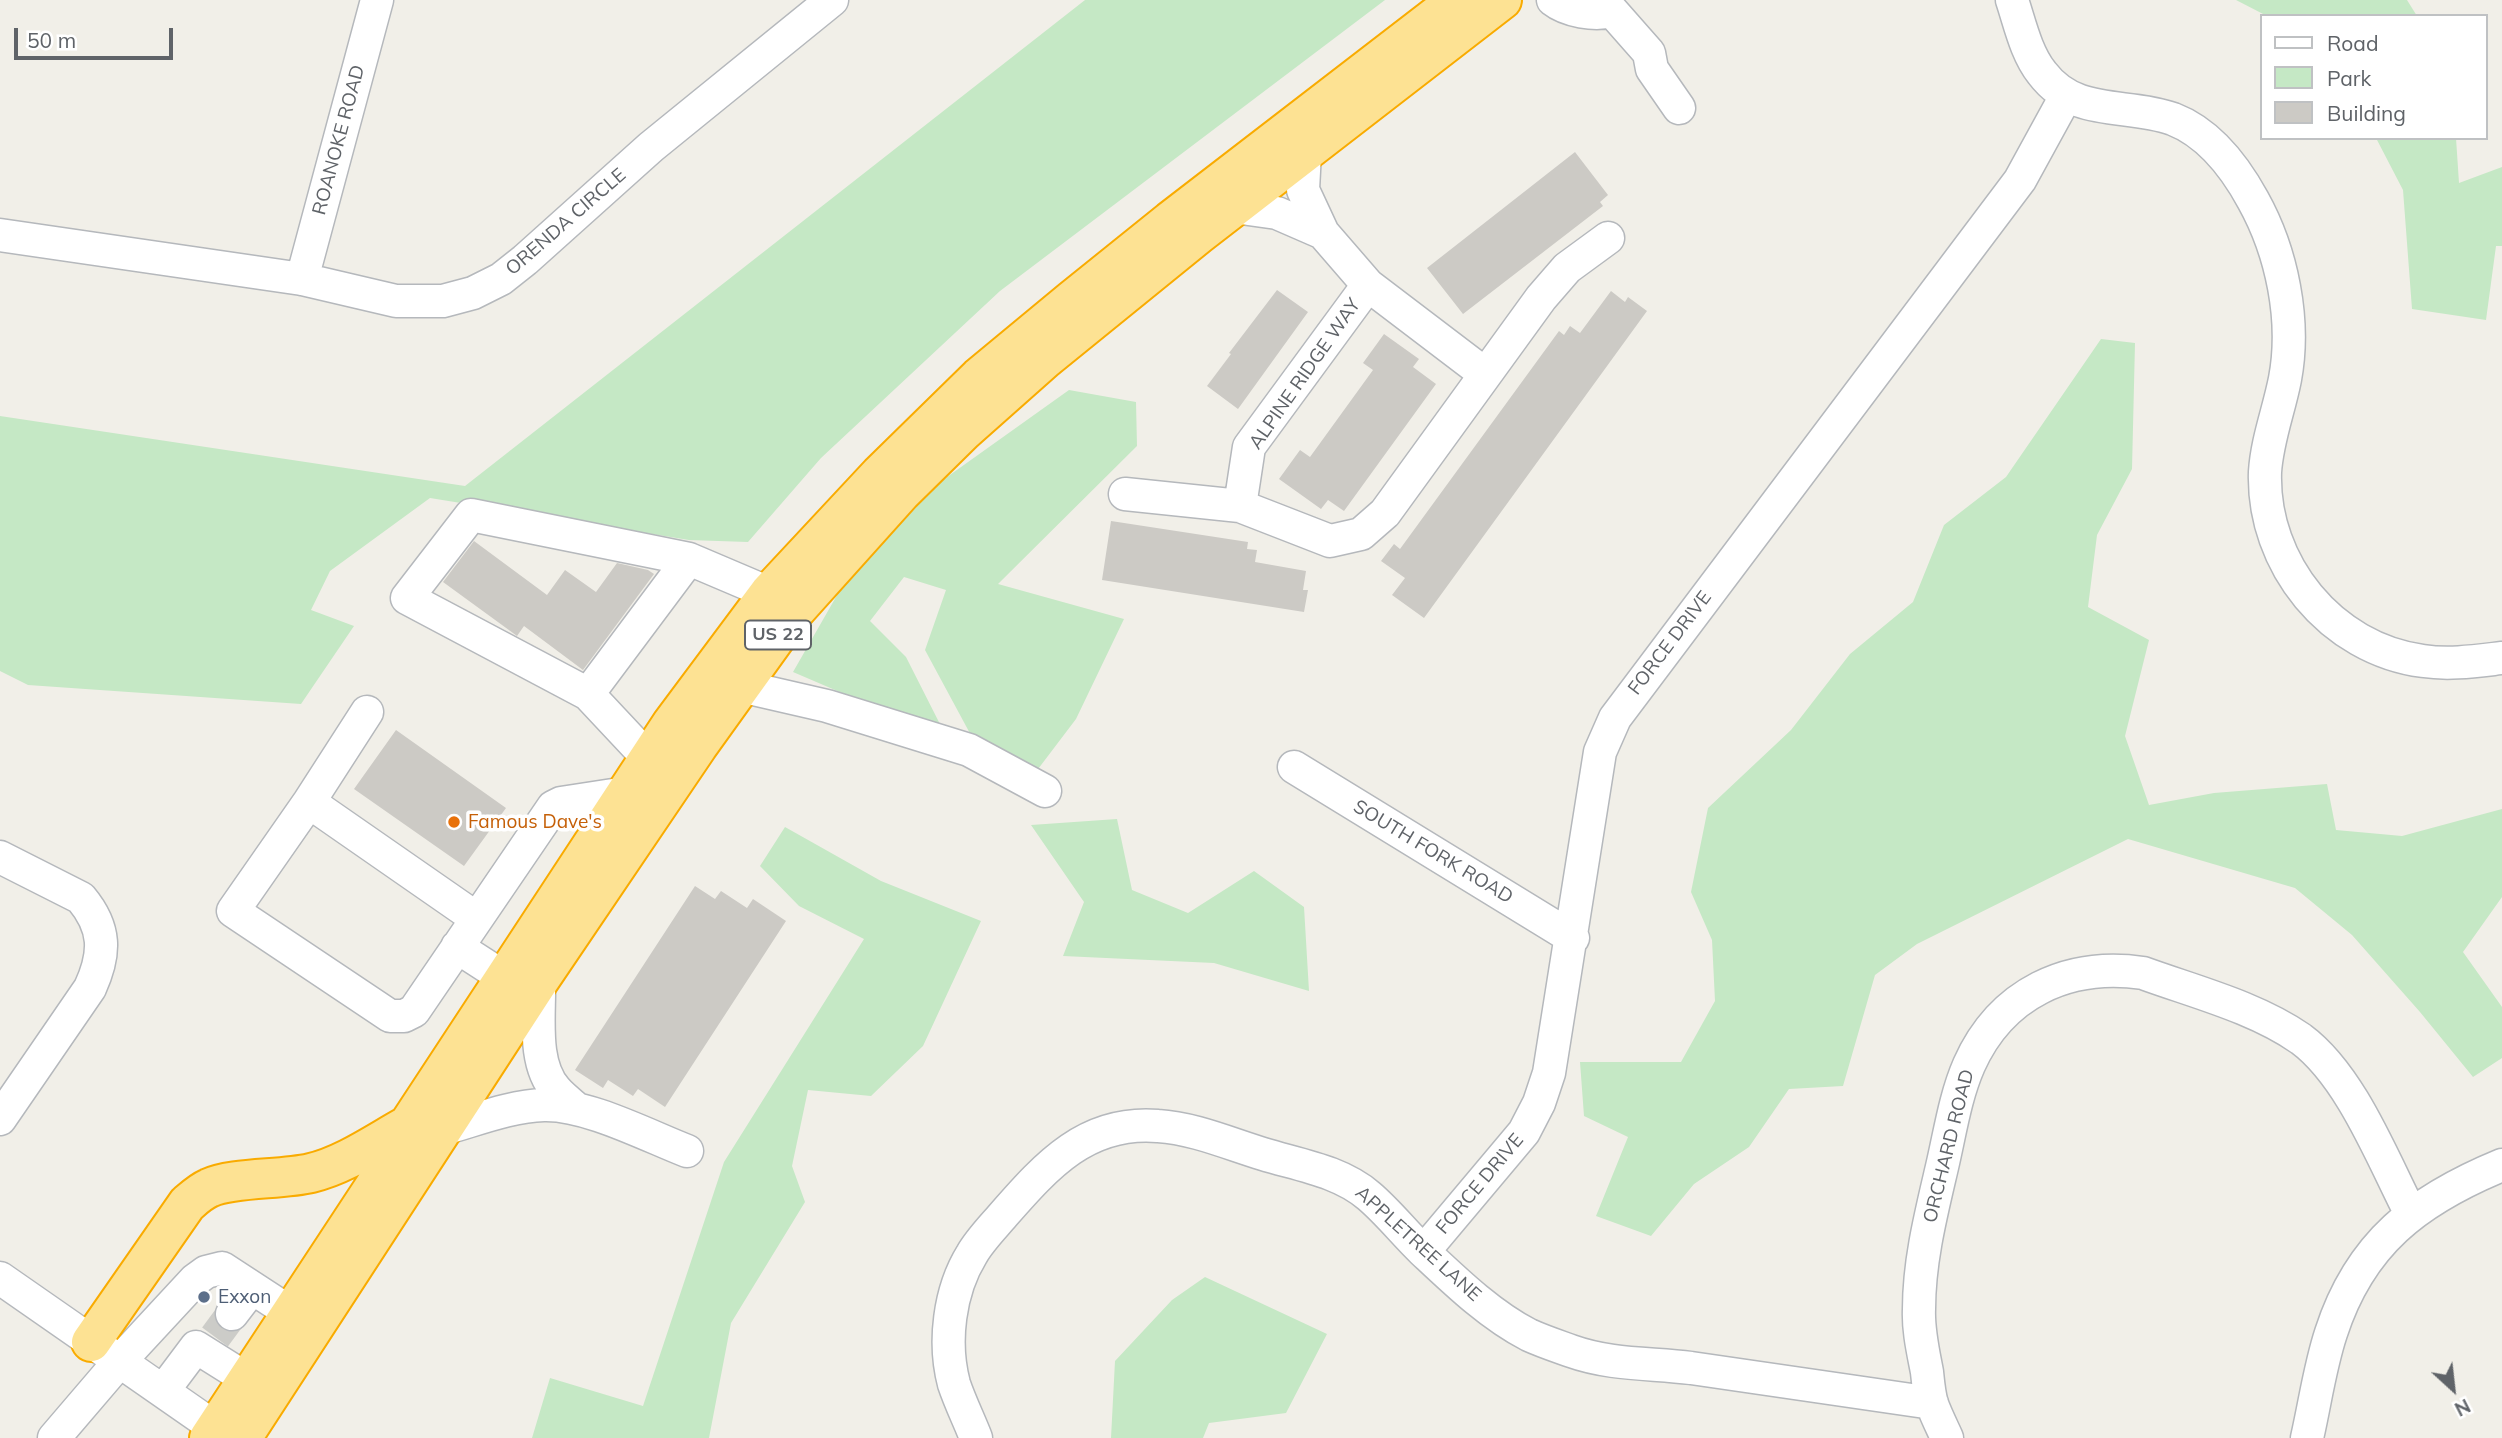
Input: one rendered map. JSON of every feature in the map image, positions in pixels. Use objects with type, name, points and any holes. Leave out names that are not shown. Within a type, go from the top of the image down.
[{"type":"highway","name":"US 22","points":[[522,980],[626,793],[672,723],[769,593],[880,474],[979,377],[1170,221],[1457,0]]},
{"type":"highway","name":"US 22","points":[[224,1435],[522,980],[795,611],[901,493],[964,431],[1044,360],[1234,207],[1502,0]]},
{"type":"highway","name":"US 22","points":[[224,1435],[247,1379],[399,1149],[426,1127]]},
{"type":"highway","points":[[105,1352],[187,1204],[198,1194],[225,1184],[313,1173],[426,1127]]},
{"type":"street","name":"ROANOKE ROAD","points":[[302,279],[377,0]]},
{"type":"street","name":"ORENDA CIRCLE","points":[[0,235],[302,279],[396,301],[427,303],[453,299],[487,287],[525,260],[651,147],[832,0]]},
{"type":"street","points":[[1553,0],[1573,10],[1605,13],[1614,5],[1649,53],[1652,69],[1684,97]]},
{"type":"street","points":[[2012,0],[2027,47],[2042,74],[2066,96],[2093,106],[2148,112],[2173,119],[2195,130],[2239,176],[2254,201],[2277,257],[2287,315],[2286,375],[2271,433],[2265,471],[2268,510],[2278,547],[2307,596],[2334,624],[2350,635],[2402,657],[2441,663],[2502,658]]},
{"type":"street","name":"FORCE DRIVE","points":[[1423,1251],[1524,1132],[1539,1103],[1549,1073],[1573,938],[1600,752],[1615,718],[2020,180],[2066,96]]},
{"type":"street","name":"ALPINE RIDGE WAY","points":[[1305,152],[1303,190],[1323,233],[1368,285],[1485,374]]},
{"type":"street","name":"ALPINE RIDGE WAY","points":[[1234,207],[1277,213],[1323,233]]},
{"type":"street","points":[[1125,494],[1240,506],[1330,541],[1361,534],[1385,513],[1541,298],[1567,268],[1608,238]]},
{"type":"street","name":"ALPINE RIDGE WAY","points":[[1240,506],[1249,447],[1368,285]]},
{"type":"street","points":[[648,758],[588,694],[407,598],[471,515],[688,559],[769,593]]},
{"type":"street","points":[[588,694],[688,559]]},
{"type":"street","points":[[740,686],[827,706],[969,750],[1045,791]]},
{"type":"street","points":[[367,712],[309,802],[233,911],[386,1015],[404,1016],[414,1011],[554,807],[561,803],[626,793]]},
{"type":"street","name":"SOUTH FORK ROAD","points":[[1294,767],[1573,938]]},
{"type":"street","points":[[309,802],[476,918]]},
{"type":"street","points":[[0,857],[81,898],[91,909],[100,930],[102,945],[100,967],[90,988],[0,1119]]},
{"type":"street","points":[[457,947],[522,980],[541,1044],[545,1070],[556,1090],[577,1109]]},
{"type":"street","name":"ORCHARD ROAD","points":[[1947,1438],[1932,1403],[1921,1342],[1919,1309],[1927,1234],[1960,1090],[1970,1063],[2004,1013],[2028,993],[2051,982],[2092,971],[2143,973],[2258,1015],[2300,1039],[2321,1057],[2338,1078],[2360,1114],[2411,1214]]},
{"type":"street","points":[[426,1127],[530,1106],[556,1106],[577,1109],[687,1151]]},
{"type":"street","name":"APPLETREE LANE","points":[[976,1438],[954,1384],[950,1356],[953,1303],[972,1254],[1029,1185],[1059,1157],[1083,1140],[1133,1125],[1160,1126],[1328,1172],[1352,1183],[1487,1307],[1529,1335],[1572,1352],[1615,1362],[1686,1368],[1932,1403]]},
{"type":"street","points":[[2307,1438],[2331,1334],[2344,1298],[2370,1254],[2411,1214],[2460,1185],[2502,1165]]},
{"type":"street","points":[[54,1438],[105,1352],[159,1319],[195,1280],[206,1272],[222,1268],[291,1313]]},
{"type":"street","points":[[0,1278],[224,1435]]},
{"type":"street","points":[[163,1391],[244,1283]]},
{"type":"street","points":[[159,1319],[208,1332],[247,1379]]},
{"type":"green space","points":[[1085,0],[1385,0],[1000,291],[821,458],[748,542],[689,540],[430,498],[330,571],[311,610],[354,626],[301,704],[28,685],[0,671],[0,416],[465,486]]},
{"type":"green space","points":[[2236,0],[2407,0],[2416,14],[2263,14]]},
{"type":"green space","points":[[2377,140],[2456,140],[2459,183],[2502,167],[2502,246],[2496,246],[2486,320],[2412,309],[2403,190]]},
{"type":"green space","points":[[2101,339],[2135,343],[2132,469],[2097,535],[2088,607],[2149,640],[2125,736],[2149,805],[2214,793],[2327,784],[2336,830],[2402,836],[2502,809],[2502,897],[2463,952],[2502,1007],[2502,1058],[2473,1077],[2352,935],[2295,888],[2128,839],[1917,944],[1875,975],[1843,1086],[1789,1089],[1749,1147],[1694,1184],[1651,1236],[1596,1216],[1628,1137],[1584,1116],[1580,1062],[1681,1062],[1715,1001],[1712,940],[1691,892],[1708,808],[1791,730],[1850,654],[1913,602],[1944,525],[2006,477]]},
{"type":"green space","points":[[1069,390],[1136,402],[1137,446],[998,584],[1124,619],[1076,719],[1032,777],[980,752],[925,650],[946,590],[904,577],[870,621],[906,657],[947,738],[793,672],[844,583],[940,482]]},
{"type":"green space","points":[[1117,819],[1132,890],[1188,913],[1254,871],[1304,907],[1309,991],[1214,963],[1063,956],[1084,902],[1031,825]]},
{"type":"green space","points":[[785,827],[881,881],[981,921],[923,1046],[871,1096],[808,1090],[792,1166],[805,1202],[731,1323],[709,1438],[532,1438],[550,1378],[643,1406],[724,1162],[864,939],[799,906],[760,866]]},
{"type":"green space","points":[[1205,1277],[1327,1334],[1286,1413],[1209,1423],[1203,1438],[1111,1438],[1115,1361],[1172,1300]]},
{"type":"building","points":[[1575,152],[1608,195],[1600,202],[1603,206],[1463,314],[1427,268]]},
{"type":"building","points":[[1277,290],[1308,312],[1238,409],[1207,386]]},
{"type":"building","points":[[1611,291],[1625,302],[1628,297],[1647,311],[1424,618],[1392,595],[1405,578],[1381,561],[1394,544],[1400,549],[1559,331],[1564,335],[1570,326],[1580,333]]},
{"type":"building","points":[[1384,334],[1419,359],[1413,367],[1436,384],[1344,511],[1328,500],[1321,509],[1279,479],[1300,450],[1310,457],[1373,370],[1363,363]]},
{"type":"building","points":[[1111,521],[1248,542],[1247,549],[1257,550],[1255,562],[1306,571],[1303,590],[1308,590],[1304,612],[1102,580]]},
{"type":"building","points":[[474,541],[547,595],[565,570],[596,592],[617,563],[648,570],[654,574],[583,670],[524,626],[517,636],[443,582]]},
{"type":"building","points":[[396,730],[506,808],[464,866],[354,789]]},
{"type":"building","points":[[695,886],[715,899],[721,891],[747,908],[753,899],[786,921],[665,1107],[638,1089],[633,1096],[608,1080],[603,1088],[575,1070]]},
{"type":"tunnel","points":[[215,1337],[232,1314]]},
{"type":"place","name":"Famous Dave's","points":[[454,822]]},
{"type":"place","name":"Exxon","points":[[204,1297]]}]
